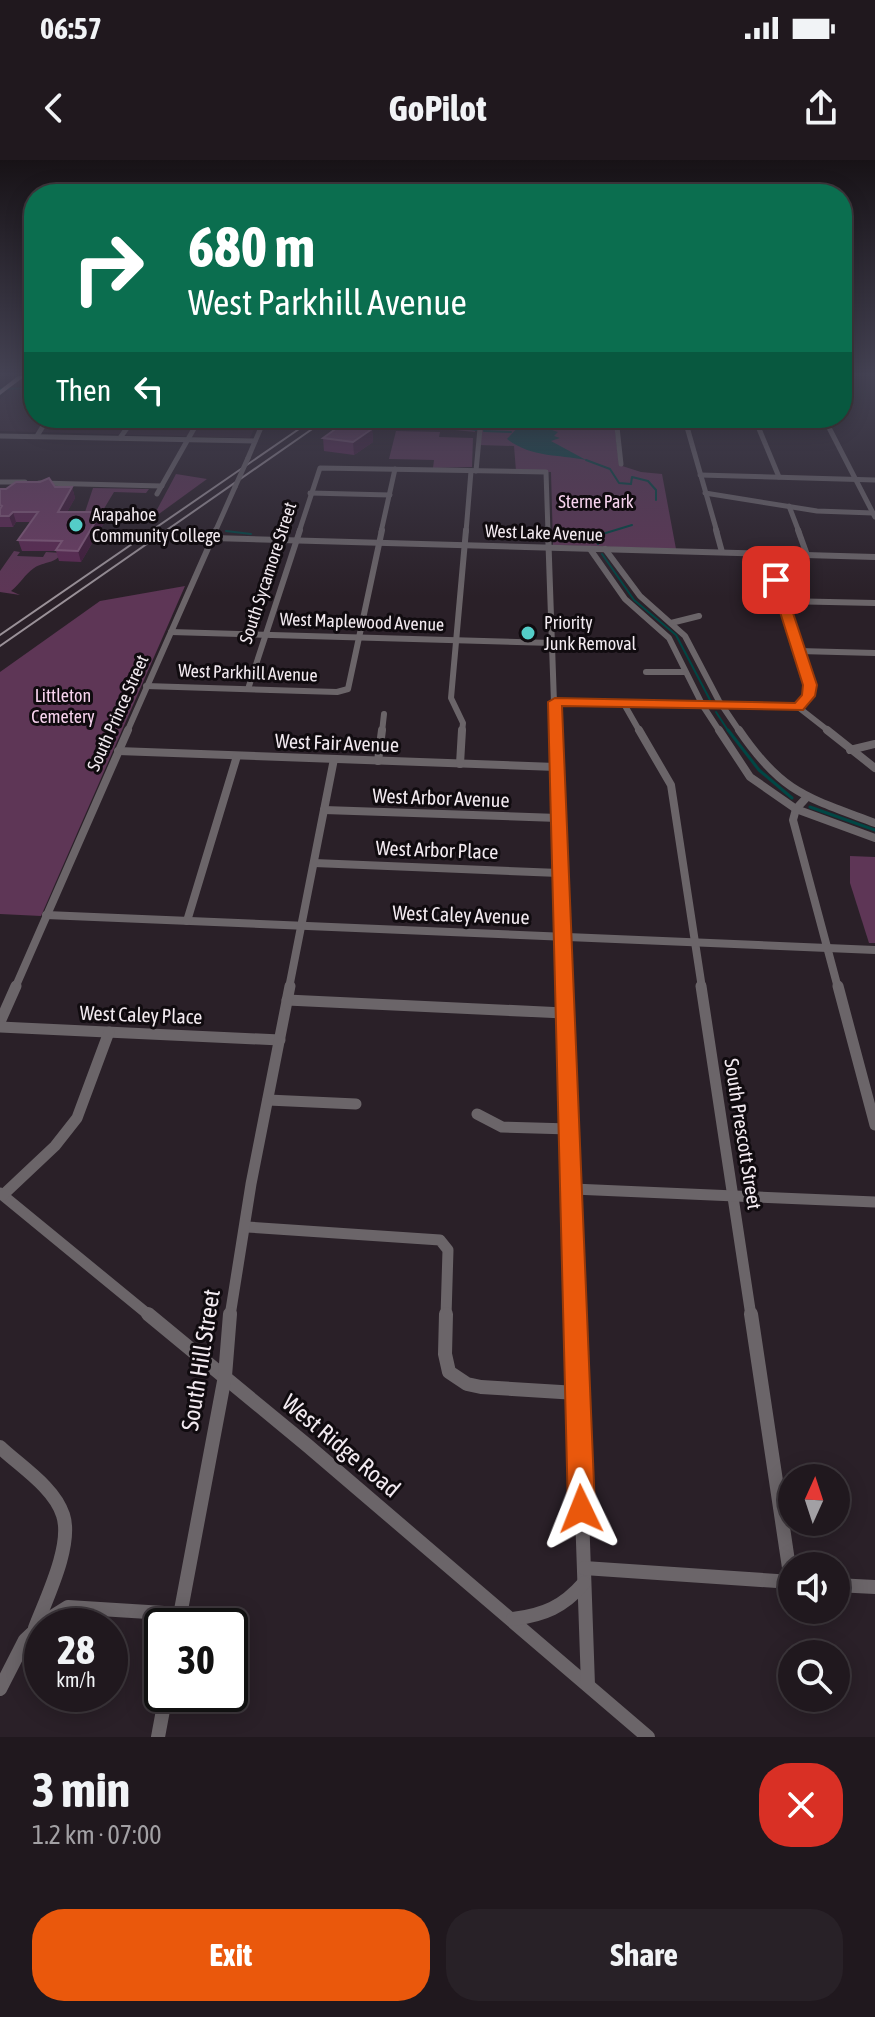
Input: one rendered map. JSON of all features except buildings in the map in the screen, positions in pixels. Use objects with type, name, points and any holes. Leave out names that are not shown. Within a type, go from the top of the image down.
[{"type":"street","points":[[157,494],[183,450]]},
{"type":"street","name":"South Prince Street","points":[[0,1024],[251,450]]},
{"type":"street","points":[[460,764],[463,723],[451,698],[464,545],[476,450]]},
{"type":"street","points":[[619,450],[621,464]]},
{"type":"street","points":[[693,450],[722,552]]},
{"type":"street","points":[[768,450],[779,477]]},
{"type":"street","points":[[841,450],[874,515]]},
{"type":"street","name":"South Sycamore Street","points":[[248,689],[320,468],[395,469]]},
{"type":"street","points":[[360,637],[395,469],[546,472],[588,1685]]},
{"type":"street","points":[[700,475],[875,480]]},
{"type":"street","points":[[0,482],[162,486]]},
{"type":"street","points":[[310,493],[390,495]]},
{"type":"street","points":[[705,493],[874,515]]},
{"type":"street","points":[[789,506],[807,555]]},
{"type":"street","name":"West Lake Avenue","points":[[213,538],[875,557]]},
{"type":"street","points":[[590,549],[625,599],[669,638],[703,706],[750,777],[796,809],[875,838]]},
{"type":"street","points":[[605,549],[644,601],[691,644],[723,707],[776,779],[806,798],[875,823]]},
{"type":"street","points":[[776,580],[811,690],[798,707]]},
{"type":"street","points":[[783,601],[875,603]]},
{"type":"street","points":[[671,623],[699,616]]},
{"type":"street","name":"West Maplewood Avenue","points":[[171,632],[552,643]]},
{"type":"street","name":"West Parkhill Avenue","points":[[146,686],[337,692],[348,689],[360,637]]},
{"type":"street","points":[[799,651],[875,653]]},
{"type":"street","points":[[646,672],[685,672]]},
{"type":"street","points":[[555,702],[798,707],[875,768]]},
{"type":"street","name":"South Prescott Street","points":[[624,704],[671,785],[787,1552]]},
{"type":"street","points":[[378,761],[384,714]]},
{"type":"street","points":[[850,750],[875,744]]},
{"type":"street","name":"West Fair Avenue","points":[[118,751],[556,767]]},
{"type":"street","points":[[187,921],[237,756]]},
{"type":"street","name":"South Hill Street","points":[[181,1608],[225,1376],[225,1349],[247,1227],[251,1184],[334,759]]},
{"type":"street","points":[[806,798],[796,809],[793,820],[875,1125]]},
{"type":"street","name":"West Arbor Avenue","points":[[324,810],[558,818]]},
{"type":"street","name":"West Arbor Place","points":[[314,863],[559,873]]},
{"type":"street","name":"West Caley Avenue","points":[[46,915],[875,950]]},
{"type":"street","points":[[287,1000],[564,1013]]},
{"type":"street","name":"West Caley Place","points":[[0,1024],[280,1040]]},
{"type":"street","points":[[1,1194],[55,1146],[77,1118],[109,1032]]},
{"type":"street","points":[[268,1100],[356,1104]]},
{"type":"street","points":[[477,1114],[502,1127],[570,1129]]},
{"type":"street","points":[[573,1189],[875,1202]]},
{"type":"street","name":"West Ridge Road","points":[[1,1194],[225,1376],[648,1737]]},
{"type":"street","points":[[247,1227],[440,1240],[448,1250],[445,1354],[449,1372],[467,1384],[481,1387],[577,1393]]},
{"type":"street","points":[[0,1447],[56,1502],[66,1523],[54,1576],[42,1608]]},
{"type":"street","points":[[584,1575],[778,1582]]},
{"type":"street","points":[[513,1619],[547,1615],[573,1597],[584,1575]]},
{"type":"street","points":[[850,1586],[875,1587]]},
{"type":"street","points":[[0,1689],[15,1654],[24,1642]]},
{"type":"street","points":[[158,1737],[163,1712]]},
{"type":"green space","points":[[391,450],[473,450],[472,467],[433,468],[434,460],[389,459]]},
{"type":"green space","name":"Sterne Park","points":[[514,450],[617,450],[619,465],[662,474],[676,549],[553,545],[551,472],[516,471]]},
{"type":"green space","points":[[176,474],[207,479],[152,519]]},
{"type":"green space","points":[[93,488],[149,489],[146,493],[114,492],[99,517],[83,518]]},
{"type":"green space","points":[[14,551],[20,552],[17,556],[43,557],[46,552],[62,553],[28,573],[11,591],[20,595],[0,592],[0,571]]},
{"type":"green space","name":"Littleton Cemetery","points":[[185,586],[41,916],[0,914],[0,672],[100,601]]},
{"type":"green space","points":[[850,856],[875,857],[875,943],[869,943],[850,883]]},
{"type":"shaded area","points":[[528,450],[567,450],[586,460]]},
{"type":"waterway","points":[[586,460],[610,469],[619,483],[631,484],[632,477],[648,481],[656,490],[656,500]]},
{"type":"waterway","points":[[598,544],[596,536],[632,525]]},
{"type":"waterway","points":[[226,531],[251,534]]},
{"type":"waterway","points":[[602,554],[634,600],[676,635],[710,700]]},
{"type":"waterway","points":[[716,712],[729,732]]},
{"type":"waterway","points":[[728,730],[759,770],[792,798]]},
{"type":"waterway","points":[[810,807],[875,830]]},
{"type":"tram line","points":[[0,635],[269,450]]},
{"type":"railway","points":[[0,646],[283,450]]},
{"type":"place","name":"Arapahoe Community College","points":[[76,525]]},
{"type":"place","name":"Priority Junk Removal","points":[[528,633]]},
{"type":"route","points":[[581,1509],[555,702],[798,707],[811,690],[776,580]]}]
